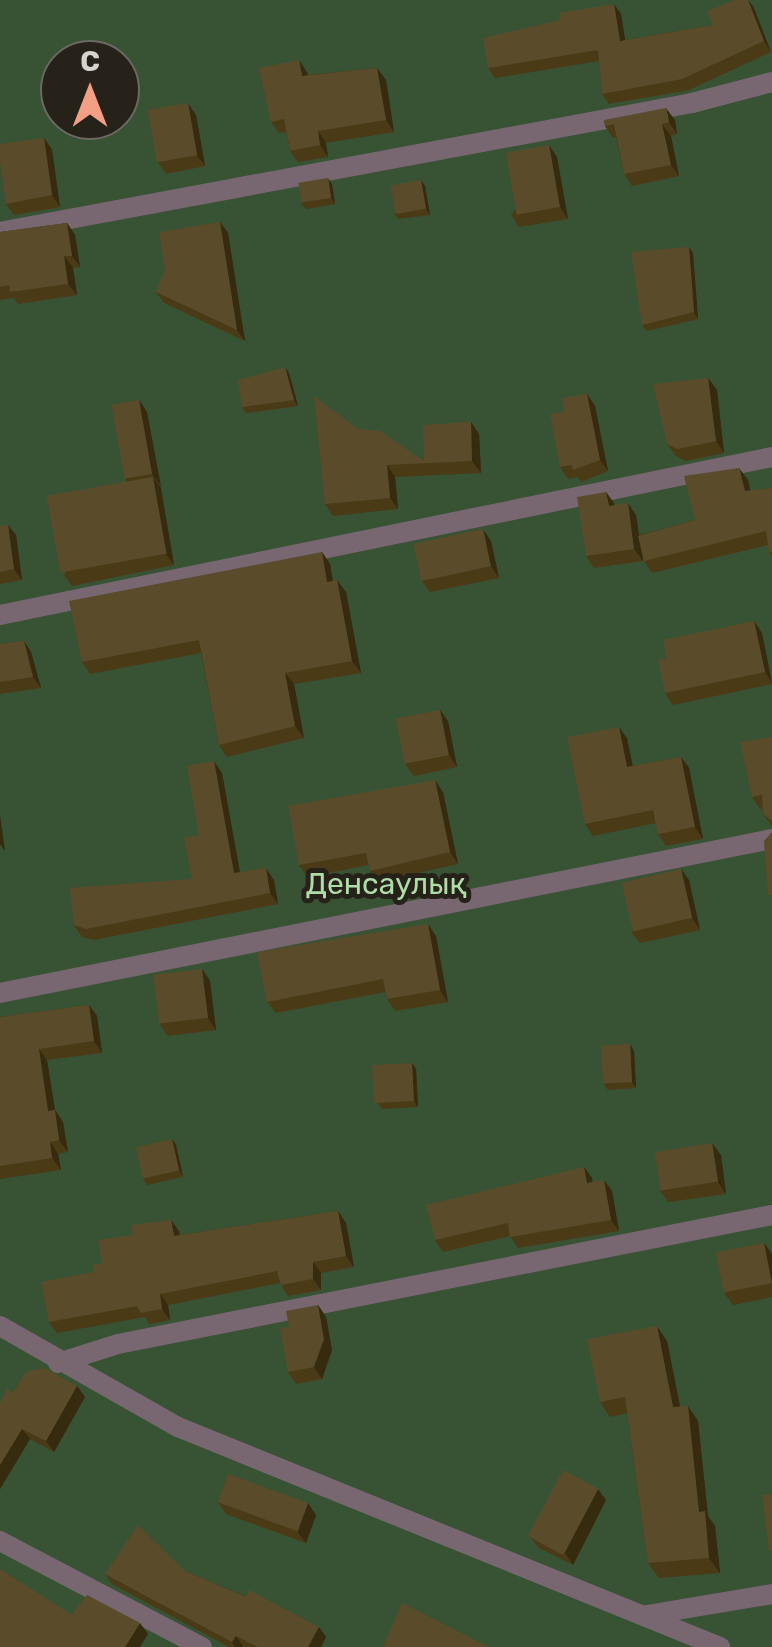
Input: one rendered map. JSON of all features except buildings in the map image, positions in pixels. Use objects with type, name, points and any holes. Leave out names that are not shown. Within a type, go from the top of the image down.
[{"type":"street","points":[[0,232],[692,103],[772,82]]},
{"type":"street","points":[[0,615],[772,457]]},
{"type":"street","points":[[0,993],[772,839]]},
{"type":"street","points":[[58,1363],[118,1344],[772,1216]]},
{"type":"street","points":[[0,1326],[58,1363],[178,1428],[720,1647]]},
{"type":"street","points":[[0,1541],[202,1647]]},
{"type":"street","points":[[644,1615],[772,1594]]},
{"type":"green space","name":"Денсаулық","points":[[0,0],[772,0],[772,1647],[0,1647]]}]
